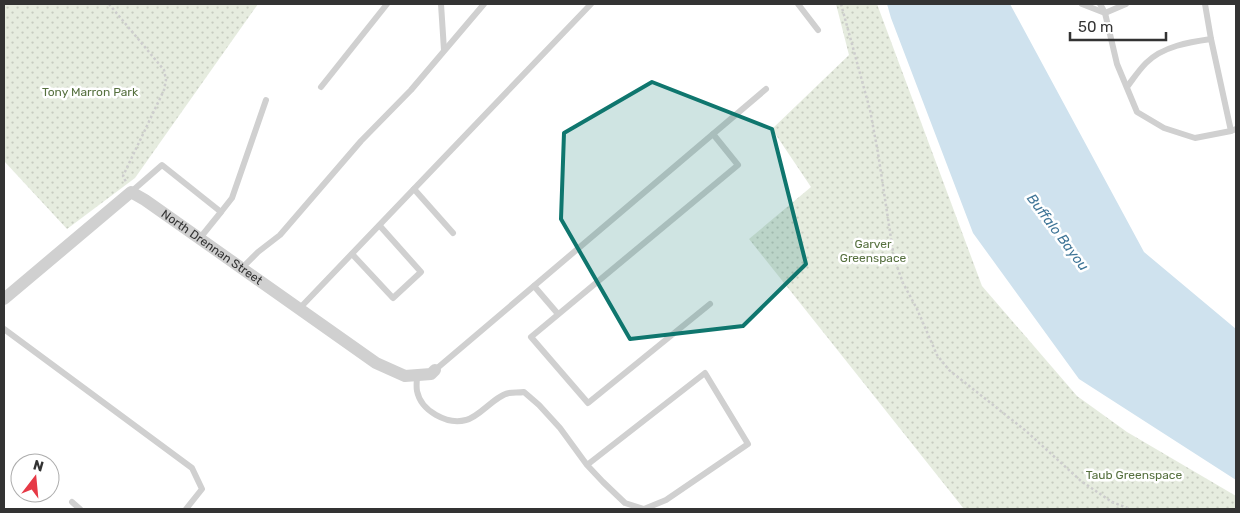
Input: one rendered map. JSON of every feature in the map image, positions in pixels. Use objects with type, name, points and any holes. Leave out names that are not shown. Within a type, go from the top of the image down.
[{"type":"street","name":"North Drennan Street","points":[[130,192],[145,200],[200,238],[376,363],[405,376],[431,374],[435,370]]},
{"type":"street","points":[[4,299],[130,192]]},
{"type":"lane","points":[[321,87],[388,4]]},
{"type":"lane","points":[[441,4],[444,50]]},
{"type":"lane","points":[[242,268],[258,252],[280,235],[361,141],[410,90],[484,4]]},
{"type":"lane","points":[[299,309],[591,4]]},
{"type":"lane","points":[[798,4],[818,30]]},
{"type":"lane","points":[[1082,4],[1105,13],[1126,4]]},
{"type":"lane","points":[[1100,4],[1105,13],[1117,64],[1137,112],[1164,128],[1195,138],[1234,130],[1211,40],[1205,4]]},
{"type":"lane","points":[[1126,87],[1147,61],[1167,49],[1191,42],[1211,40]]},
{"type":"lane","points":[[435,370],[766,89]]},
{"type":"lane","points":[[200,238],[232,198],[266,100]]},
{"type":"lane","points":[[710,304],[588,403],[531,337],[738,165],[713,134]]},
{"type":"lane","points":[[130,192],[162,165],[221,212]]},
{"type":"lane","points":[[414,189],[453,233]]},
{"type":"lane","points":[[352,254],[393,298],[421,272],[380,226]]},
{"type":"lane","points":[[534,286],[558,314]]},
{"type":"lane","points":[[4,329],[192,468],[202,489],[186,509]]},
{"type":"lane","points":[[417,375],[416,390],[420,400],[433,414],[451,421],[467,420],[508,393],[524,392],[560,428],[587,466],[625,503],[644,509],[666,500],[748,444],[705,373],[587,466]]},
{"type":"lane","points":[[72,502],[80,509]]},
{"type":"path","points":[[110,4],[164,70],[166,80],[164,90],[123,176],[130,192]]},
{"type":"path","points":[[841,4],[870,110],[880,161],[894,258],[903,283],[917,309],[937,356],[966,385],[1026,431],[1081,481],[1112,502],[1130,509]]},
{"type":"highlighted area","points":[[652,82],[772,129],[806,264],[743,326],[630,339],[561,219],[564,133]]},
{"type":"green space","name":"Tony Marron Park","points":[[4,4],[258,4],[135,178],[67,229],[4,161]]},
{"type":"green space","name":"Garver Greenspace","points":[[836,4],[877,4],[982,286],[1077,396],[1127,432],[1236,496],[1236,509],[964,509],[749,239],[811,187],[772,129],[849,55]]},
{"type":"water","name":"Buffalo Bayou","points":[[887,4],[1010,4],[1144,252],[1236,329],[1236,480],[1079,379],[973,233]]},
{"type":"park label","name":"Taub Greenspace","points":[[1134,475]]}]
